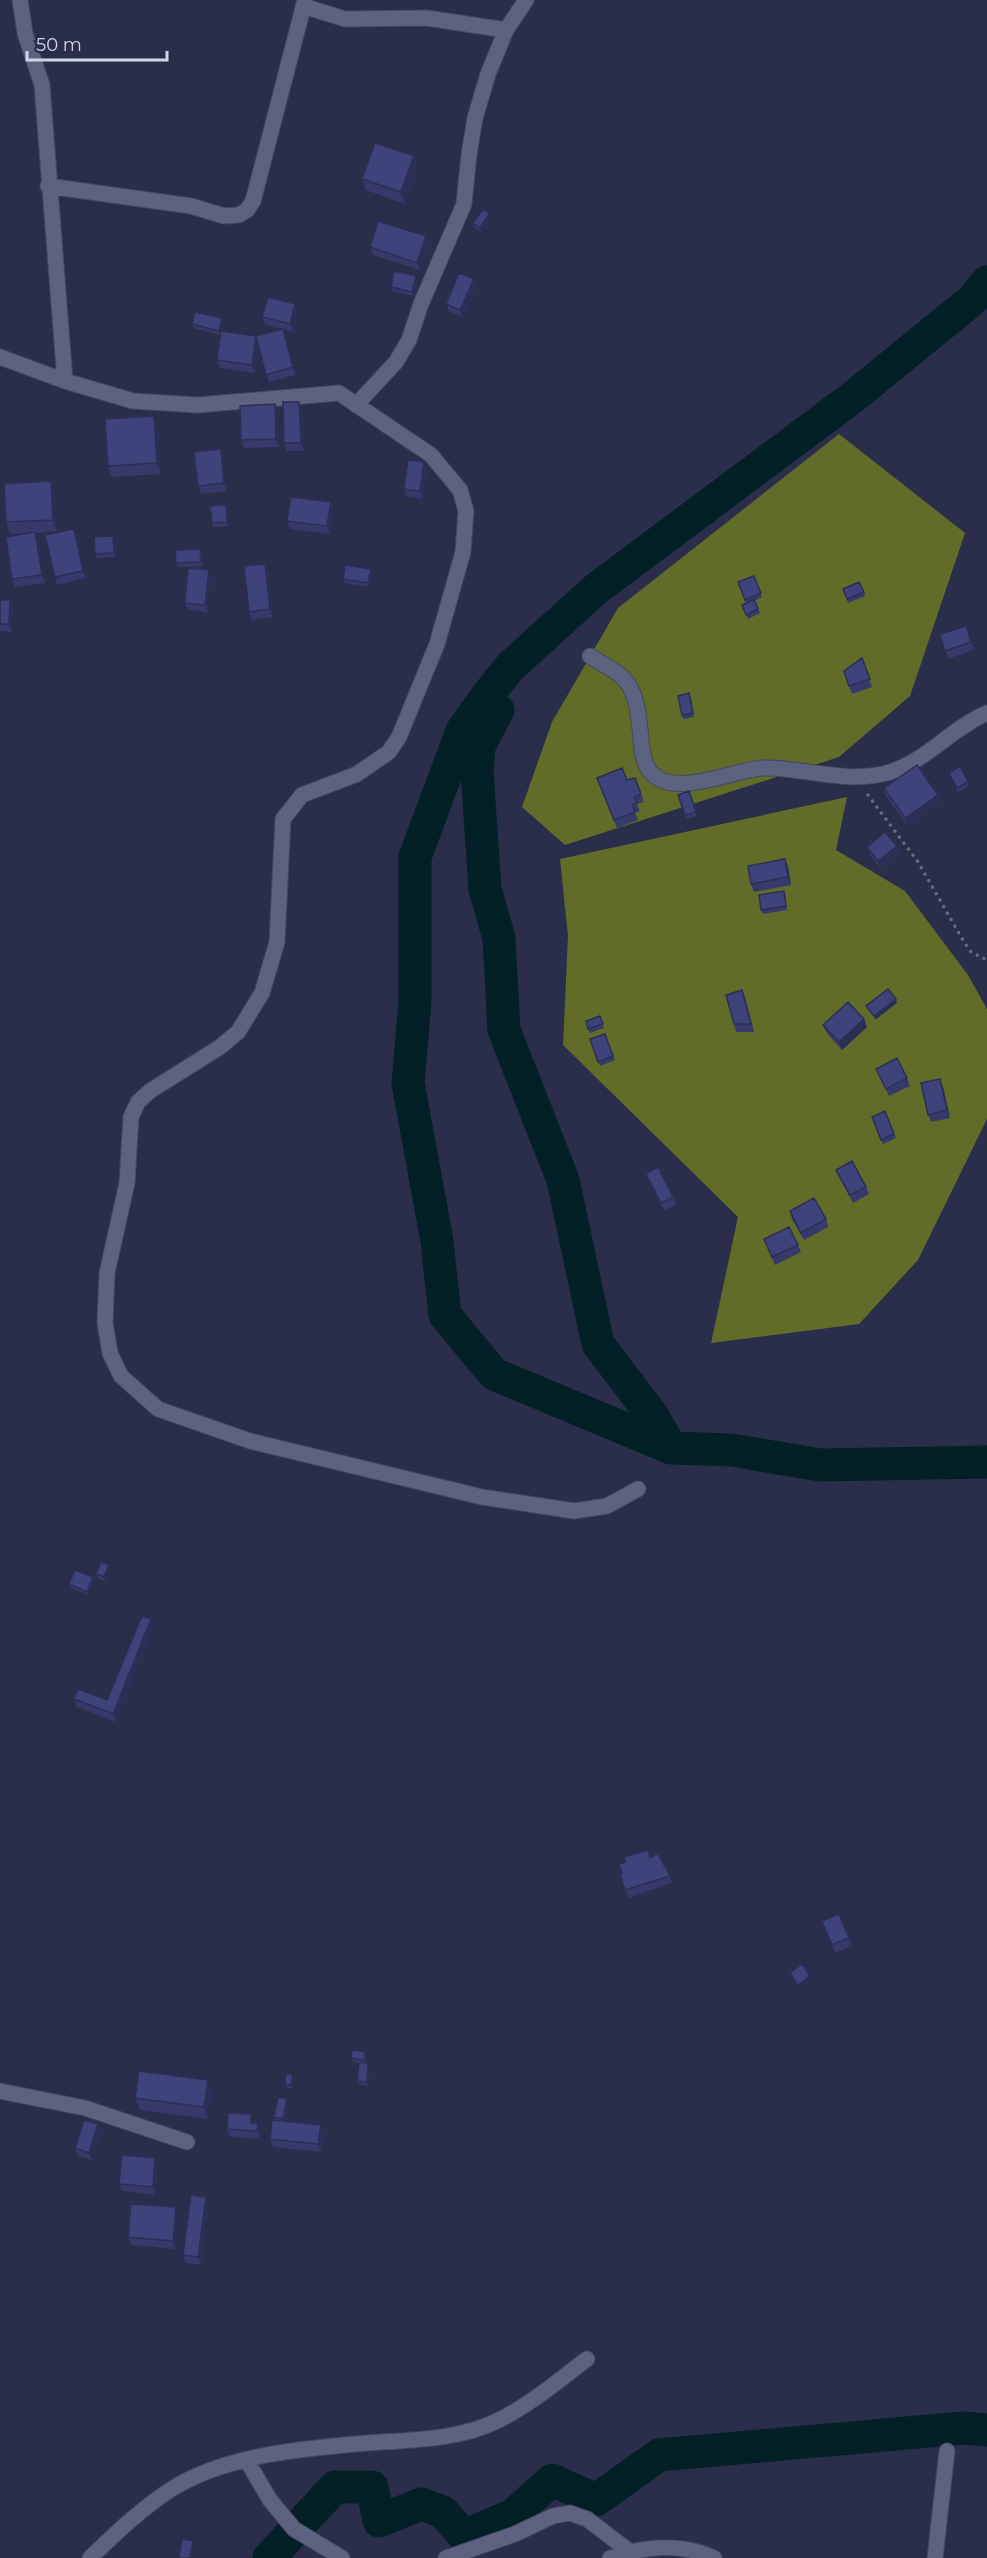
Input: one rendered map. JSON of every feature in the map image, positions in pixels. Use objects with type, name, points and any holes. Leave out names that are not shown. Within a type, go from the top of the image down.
[{"type":"street","points":[[20,0],[25,33],[42,85],[48,186],[65,381]]},
{"type":"street","points":[[356,405],[396,362],[409,340],[421,304],[464,204],[475,118],[488,74],[506,30],[525,0]]},
{"type":"street","points":[[48,186],[179,204],[224,216],[239,215],[247,210],[253,201],[304,3],[345,19],[427,18],[506,30]]},
{"type":"street","points":[[0,357],[65,381],[133,401],[151,403],[198,405],[339,393],[431,455],[460,490],[466,511],[463,552],[437,644],[399,737],[389,752],[357,774],[302,795],[283,819],[278,942],[262,993],[250,1015],[238,1032],[220,1047],[150,1091],[138,1102],[131,1117],[128,1183],[107,1273],[105,1323],[110,1353],[121,1376],[158,1409],[250,1441],[482,1497],[574,1511],[607,1506],[638,1489]]},
{"type":"street","points":[[590,656],[623,676],[634,696],[642,754],[649,770],[659,779],[679,783],[722,778],[762,768],[825,775],[854,776],[887,773],[905,767],[959,727],[987,713]]},
{"type":"street","points":[[0,2091],[85,2108],[187,2142]]},
{"type":"street","points":[[90,2558],[128,2522],[170,2490],[206,2472],[311,2448],[456,2434],[497,2421],[539,2395],[588,2359]]},
{"type":"street","points":[[935,2558],[947,2451]]},
{"type":"street","points":[[247,2461],[270,2500],[294,2529],[342,2558]]},
{"type":"street","points":[[446,2558],[515,2535],[553,2516],[570,2513],[587,2519],[629,2551]]},
{"type":"street","points":[[610,2558],[629,2551],[670,2547],[696,2549],[714,2558]]},
{"type":"path","points":[[854,776],[918,862],[967,947],[971,952],[987,960]]},
{"type":"green space","points":[[839,434],[965,533],[910,696],[839,757],[565,845],[522,807],[552,722],[618,608]]},
{"type":"green space","points":[[847,797],[836,850],[905,891],[968,975],[987,1009],[987,1119],[918,1260],[859,1324],[711,1343],[738,1217],[563,1045],[568,936],[560,859]]},
{"type":"building","points":[[375,143],[414,156],[401,192],[362,179]]},
{"type":"building","points":[[483,209],[490,213],[480,228],[473,223]]},
{"type":"building","points":[[378,221],[426,236],[417,263],[370,247]]},
{"type":"building","points":[[394,271],[416,276],[412,292],[391,287]]},
{"type":"building","points":[[459,273],[474,279],[460,310],[446,304]]},
{"type":"building","points":[[268,297],[295,304],[290,324],[262,317]]},
{"type":"building","points":[[195,312],[222,318],[219,331],[192,324]]},
{"type":"building","points":[[283,329],[293,367],[266,375],[256,336]]},
{"type":"building","points":[[221,331],[256,336],[252,365],[217,360]]},
{"type":"building","points":[[283,402],[299,402],[301,443],[284,443]]},
{"type":"building","points":[[275,404],[276,439],[241,440],[240,406]]},
{"type":"building","points":[[154,416],[157,463],[108,466],[105,419]]},
{"type":"building","points":[[221,449],[224,483],[198,486],[194,452]]},
{"type":"building","points":[[408,460],[424,462],[420,491],[404,489]]},
{"type":"building","points":[[51,481],[53,520],[6,522],[4,484]]},
{"type":"building","points":[[291,497],[331,502],[327,526],[287,521]]},
{"type":"building","points":[[226,505],[227,522],[212,523],[210,506]]},
{"type":"building","points":[[74,529],[83,571],[55,577],[45,535]]},
{"type":"building","points":[[35,532],[42,575],[12,579],[6,537]]},
{"type":"building","points":[[113,536],[114,553],[95,554],[94,537]]},
{"type":"building","points":[[200,549],[201,562],[176,563],[175,550]]},
{"type":"building","points":[[265,564],[270,609],[249,612],[244,566]]},
{"type":"building","points":[[345,565],[371,569],[368,583],[343,579]]},
{"type":"building","points":[[188,568],[209,570],[205,605],[185,603]]},
{"type":"building","points":[[754,576],[761,593],[745,600],[738,582]]},
{"type":"building","points":[[859,582],[864,592],[847,599],[843,589]]},
{"type":"building","points":[[754,599],[758,609],[746,615],[742,605]]},
{"type":"building","points":[[0,600],[10,600],[9,624],[0,624]]},
{"type":"building","points":[[966,626],[971,642],[945,651],[940,634]]},
{"type":"building","points":[[862,658],[870,679],[849,686],[844,671]]},
{"type":"building","points":[[689,693],[693,713],[682,715],[678,696]]},
{"type":"building","points":[[917,765],[938,795],[905,818],[884,788]]},
{"type":"building","points":[[960,766],[968,782],[957,788],[949,773]]},
{"type":"building","points":[[622,768],[627,780],[635,778],[641,794],[634,797],[637,803],[632,805],[635,812],[614,820],[597,778]]},
{"type":"building","points":[[689,791],[696,812],[685,815],[678,795]]},
{"type":"building","points":[[885,832],[897,846],[878,861],[867,847]]},
{"type":"building","points":[[785,859],[788,877],[751,884],[748,866]]},
{"type":"building","points":[[784,891],[786,906],[761,910],[759,895]]},
{"type":"building","points":[[888,989],[896,999],[874,1016],[866,1006]]},
{"type":"building","points":[[742,990],[751,1024],[734,1024],[726,995]]},
{"type":"building","points":[[848,1002],[864,1019],[839,1042],[823,1025]]},
{"type":"building","points":[[600,1016],[603,1024],[588,1029],[586,1021]]},
{"type":"building","points":[[605,1034],[613,1056],[598,1062],[590,1039]]},
{"type":"building","points":[[897,1058],[907,1078],[886,1089],[876,1069]]},
{"type":"building","points":[[940,1079],[947,1110],[928,1115],[921,1083]]},
{"type":"building","points":[[885,1111],[894,1134],[881,1140],[872,1117]]},
{"type":"building","points":[[852,1161],[866,1187],[850,1195],[836,1170]]},
{"type":"building","points":[[658,1167],[673,1197],[661,1203],[646,1174]]},
{"type":"building","points":[[814,1198],[826,1219],[801,1233],[790,1211]]},
{"type":"building","points":[[789,1227],[798,1245],[772,1257],[764,1239]]},
{"type":"building","points":[[101,1562],[109,1565],[104,1577],[96,1574]]},
{"type":"building","points":[[75,1570],[93,1577],[87,1592],[69,1584]]},
{"type":"building","points":[[142,1616],[151,1619],[113,1714],[74,1699],[78,1689],[107,1700]]},
{"type":"building","points":[[648,1850],[650,1857],[658,1854],[670,1876],[625,1890],[619,1864],[626,1862],[624,1857]]},
{"type":"building","points":[[839,1914],[849,1938],[832,1945],[822,1921]]},
{"type":"building","points":[[802,1964],[810,1976],[798,1985],[790,1973]]},
{"type":"building","points":[[352,2050],[365,2052],[364,2060],[351,2058]]},
{"type":"building","points":[[359,2063],[368,2063],[367,2082],[357,2081]]},
{"type":"building","points":[[139,2071],[208,2080],[204,2107],[135,2098]]},
{"type":"building","points":[[286,2074],[293,2075],[291,2085],[285,2084]]},
{"type":"building","points":[[278,2097],[287,2099],[283,2119],[274,2117]]},
{"type":"building","points":[[228,2113],[251,2114],[251,2123],[258,2123],[257,2131],[227,2129]]},
{"type":"building","points":[[84,2120],[98,2124],[89,2153],[75,2148]]},
{"type":"building","points":[[272,2120],[321,2125],[318,2144],[270,2139]]},
{"type":"building","points":[[122,2155],[155,2158],[153,2187],[119,2184]]},
{"type":"building","points":[[191,2195],[206,2197],[198,2257],[183,2255]]},
{"type":"building","points":[[131,2204],[176,2207],[173,2241],[128,2237]]},
{"type":"building","points":[[182,2539],[193,2541],[190,2558],[179,2558]]},
{"type":"waterway","points":[[987,282],[972,300],[853,397],[596,589],[510,667],[486,697],[462,731],[415,857],[415,1002],[408,1083],[437,1241],[445,1315],[494,1374],[671,1448],[731,1450],[820,1465],[987,1462]]},
{"type":"waterway","points":[[498,710],[479,746],[477,772],[485,889],[499,938],[504,1030],[563,1180],[598,1344],[652,1415],[671,1448]]},
{"type":"waterway","points":[[269,2558],[335,2487],[372,2487],[379,2521],[421,2504],[443,2512],[464,2536],[513,2515],[552,2480],[596,2500],[659,2455],[963,2428],[987,2430]]}]
